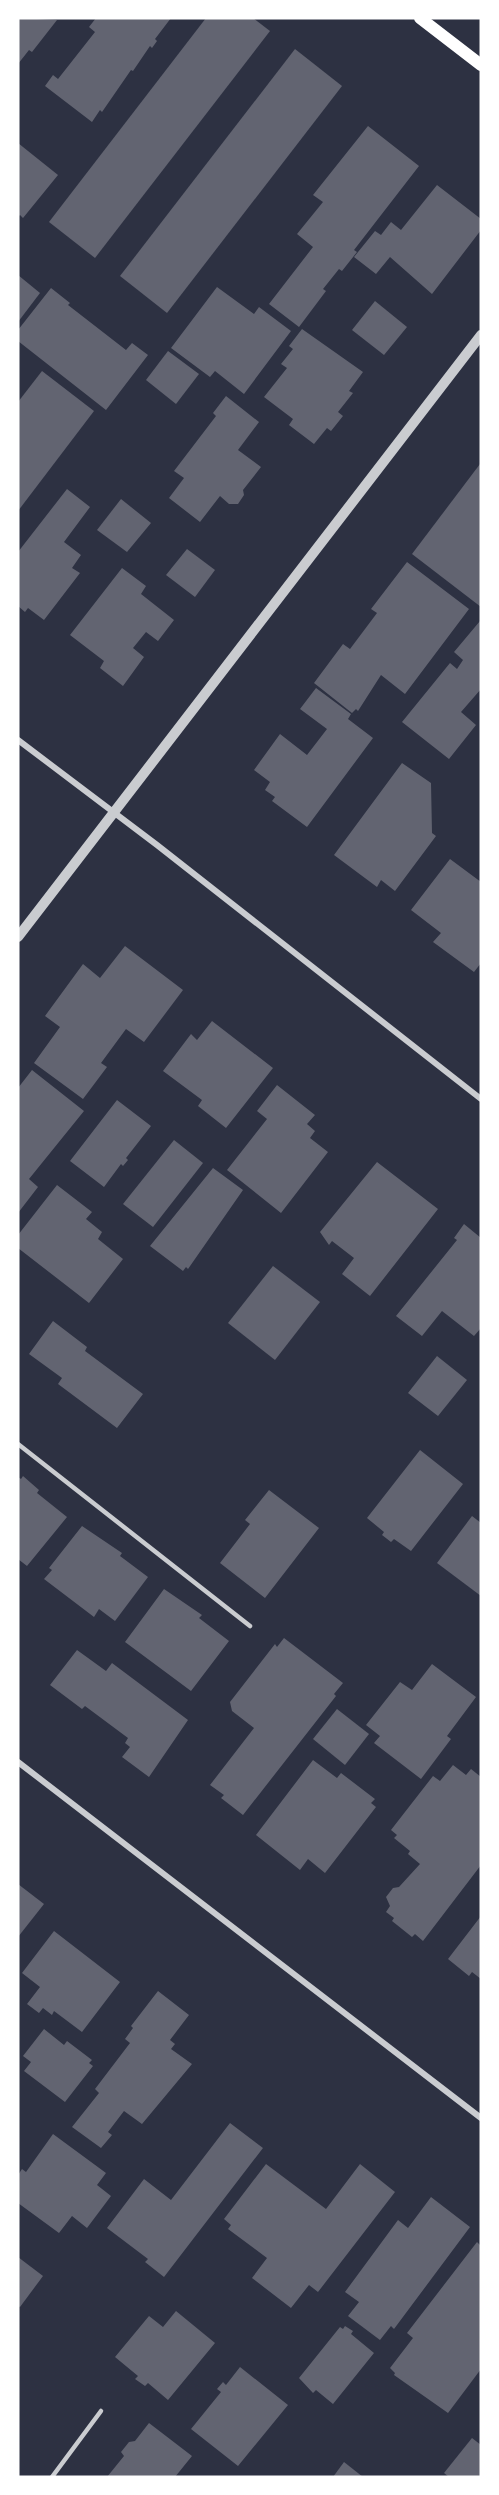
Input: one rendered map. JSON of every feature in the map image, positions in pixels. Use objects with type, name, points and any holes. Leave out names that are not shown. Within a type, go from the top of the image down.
[{"type":"main road","points":[[420,18],[481,65]]},
{"type":"street","points":[[18,937],[481,335]]},
{"type":"street","points":[[18,740],[481,1099]]},
{"type":"street","points":[[18,1762],[481,2118]]},
{"type":"lane","points":[[18,1444],[250,1626]]},
{"type":"lane","points":[[52,2477],[101,2411]]},
{"type":"building","points":[[18,18],[57,20],[32,52],[29,50],[18,64]]},
{"type":"building","points":[[96,18],[171,18],[155,39],[157,41],[152,48],[150,46],[102,112],[100,110],[92,122],[45,86],[53,75],[58,79],[95,32],[89,27]]},
{"type":"building","points":[[206,18],[253,18],[270,31],[95,258],[49,222]]},
{"type":"building","points":[[295,49],[342,86],[167,313],[120,276]]},
{"type":"building","points":[[368,126],[419,166],[354,250],[357,252],[342,271],[339,269],[323,289],[326,291],[299,327],[269,304],[313,247],[297,234],[323,202],[313,195]]},
{"type":"building","points":[[18,143],[58,175],[23,218],[20,215],[18,217]]},
{"type":"building","points":[[437,185],[481,219],[481,230],[432,294],[390,257],[376,274],[354,257],[375,231],[381,235],[391,222],[401,230]]},
{"type":"building","points":[[18,275],[40,293],[18,322]]},
{"type":"building","points":[[217,287],[254,314],[259,307],[291,331],[244,394],[215,371],[210,377],[171,348]]},
{"type":"building","points":[[51,288],[70,303],[68,305],[126,350],[132,343],[148,355],[106,410],[18,341],[18,330]]},
{"type":"building","points":[[375,301],[407,327],[384,355],[352,330]]},
{"type":"building","points":[[302,329],[363,372],[349,391],[353,393],[338,412],[343,416],[331,431],[327,428],[314,444],[289,425],[293,419],[264,397],[287,368],[281,364],[293,349],[289,346]]},
{"type":"building","points":[[168,351],[199,374],[176,404],[146,380]]},
{"type":"building","points":[[42,371],[94,411],[18,511],[18,402]]},
{"type":"building","points":[[226,396],[259,422],[238,450],[261,467],[243,490],[244,495],[238,504],[229,504],[220,496],[200,522],[169,498],[184,478],[174,471],[216,416],[213,413]]},
{"type":"building","points":[[481,465],[481,607],[412,554]]},
{"type":"building","points":[[67,489],[90,507],[64,542],[81,555],[72,568],[80,573],[44,620],[28,608],[25,612],[18,606],[18,552]]},
{"type":"building","points":[[121,499],[151,523],[127,552],[97,530]]},
{"type":"building","points":[[187,549],[215,570],[195,597],[166,575]]},
{"type":"building","points":[[407,562],[469,609],[405,694],[381,675],[358,711],[356,709],[352,713],[314,683],[343,644],[350,649],[377,613],[371,609]]},
{"type":"building","points":[[122,568],[146,586],[141,594],[174,620],[158,641],[146,632],[133,648],[144,657],[123,686],[100,668],[104,661],[70,635]]},
{"type":"building","points":[[480,621],[481,689],[461,712],[476,725],[449,759],[402,722],[450,663],[457,669],[463,660],[454,652]]},
{"type":"building","points":[[316,688],[351,714],[348,719],[373,738],[307,827],[272,801],[275,797],[265,790],[270,782],[254,770],[280,734],[307,755],[327,729],[300,709]]},
{"type":"building","points":[[402,763],[431,783],[432,833],[436,836],[395,891],[381,880],[377,887],[334,855]]},
{"type":"building","points":[[450,859],[481,882],[481,963],[474,972],[433,942],[441,933],[411,910]]},
{"type":"building","points":[[125,946],[183,990],[144,1042],[126,1029],[101,1063],[107,1067],[83,1099],[34,1063],[60,1027],[45,1016],[83,964],[100,978]]},
{"type":"building","points":[[212,1021],[273,1068],[226,1128],[198,1106],[202,1100],[163,1071],[191,1034],[197,1040]]},
{"type":"building","points":[[32,1070],[84,1111],[29,1179],[38,1187],[18,1213],[18,1088]]},
{"type":"building","points":[[277,1085],[315,1115],[307,1124],[315,1131],[310,1138],[328,1152],[281,1213],[227,1170],[267,1119],[257,1111]]},
{"type":"building","points":[[117,1100],[151,1126],[126,1158],[128,1160],[123,1166],[121,1164],[104,1187],[70,1161]]},
{"type":"building","points":[[174,1140],[203,1163],[153,1227],[123,1204]]},
{"type":"building","points":[[377,1162],[438,1209],[370,1296],[342,1274],[354,1258],[332,1241],[329,1245],[320,1232]]},
{"type":"building","points":[[213,1168],[243,1190],[188,1269],[186,1267],[183,1271],[150,1246]]},
{"type":"building","points":[[57,1185],[92,1212],[86,1219],[102,1232],[98,1239],[123,1259],[89,1303],[18,1248],[18,1235]]},
{"type":"building","points":[[464,1224],[481,1238],[481,1328],[474,1336],[442,1311],[422,1336],[396,1316],[457,1240],[454,1238]]},
{"type":"building","points":[[273,1266],[320,1302],[275,1360],[228,1323]]},
{"type":"building","points":[[53,1321],[87,1347],[85,1351],[143,1394],[117,1428],[58,1384],[62,1378],[29,1354]]},
{"type":"building","points":[[437,1356],[467,1380],[438,1416],[408,1393]]},
{"type":"building","points":[[420,1450],[463,1484],[411,1551],[394,1539],[391,1542],[382,1535],[384,1532],[367,1518]]},
{"type":"building","points":[[23,1476],[39,1490],[37,1493],[67,1517],[27,1566],[18,1559],[18,1477],[21,1479]]},
{"type":"building","points":[[269,1490],[319,1528],[265,1598],[220,1563],[250,1524],[245,1520]]},
{"type":"building","points":[[472,1516],[481,1523],[481,1596],[437,1563]]},
{"type":"building","points":[[82,1526],[122,1553],[120,1556],[148,1577],[115,1621],[99,1609],[94,1617],[44,1579],[52,1570],[49,1568]]},
{"type":"building","points":[[164,1589],[202,1615],[199,1618],[229,1641],[191,1691],[125,1642]]},
{"type":"building","points":[[284,1638],[343,1683],[334,1694],[336,1696],[243,1815],[221,1798],[224,1795],[210,1785],[254,1728],[232,1711],[230,1702],[275,1644],[277,1647]]},
{"type":"building","points":[[77,1650],[106,1671],[112,1663],[188,1720],[149,1777],[122,1757],[130,1747],[125,1743],[128,1738],[85,1706],[82,1709],[50,1685]]},
{"type":"building","points":[[432,1664],[476,1697],[447,1736],[451,1739],[421,1779],[374,1743],[380,1736],[366,1725],[400,1682],[412,1690]]},
{"type":"building","points":[[337,1709],[369,1734],[345,1765],[313,1739]]},
{"type":"building","points":[[313,1760],[337,1778],[341,1773],[375,1799],[371,1803],[376,1807],[325,1873],[308,1859],[300,1870],[256,1835]]},
{"type":"building","points":[[453,1765],[466,1775],[471,1769],[481,1777],[481,1865],[423,1941],[415,1934],[412,1937],[392,1921],[394,1918],[386,1912],[390,1906],[386,1897],[393,1888],[399,1887],[420,1864],[408,1854],[410,1851],[394,1838],[397,1835],[391,1830],[433,1776],[440,1781]]},
{"type":"building","points":[[18,1884],[44,1904],[18,1937]]},
{"type":"building","points":[[481,1916],[481,1979],[472,1972],[469,1976],[448,1959]]},
{"type":"building","points":[[54,1931],[120,1982],[82,2032],[54,2011],[52,2015],[43,2008],[39,2013],[27,2004],[40,1987],[22,1973]]},
{"type":"building","points":[[158,1991],[189,2015],[170,2040],[175,2044],[171,2049],[192,2064],[142,2124],[124,2111],[108,2132],[112,2135],[101,2148],[72,2127],[99,2093],[95,2089],[130,2043],[125,2039],[133,2028],[131,2026]]},
{"type":"building","points":[[44,2029],[64,2045],[67,2041],[92,2060],[89,2063],[93,2066],[65,2102],[24,2071],[31,2062],[23,2056]]},
{"type":"building","points":[[230,2123],[263,2148],[164,2277],[145,2262],[148,2259],[107,2228],[144,2179],[171,2200]]},
{"type":"building","points":[[53,2134],[106,2173],[97,2185],[111,2196],[87,2228],[72,2216],[59,2233],[18,2203],[18,2175],[22,2169],[26,2172]]},
{"type":"building","points":[[266,2164],[326,2209],[360,2164],[395,2192],[318,2292],[309,2285],[291,2308],[252,2278],[267,2258],[228,2229],[231,2225],[224,2219]]},
{"type":"building","points":[[431,2197],[470,2227],[394,2329],[391,2326],[380,2340],[348,2316],[359,2302],[345,2292],[398,2220],[408,2228]]},
{"type":"building","points":[[477,2242],[481,2246],[481,2369],[448,2413],[394,2375],[395,2373],[390,2368],[413,2338],[407,2333]]},
{"type":"building","points":[[18,2257],[43,2276],[20,2307],[18,2306]]},
{"type":"building","points":[[176,2311],[215,2343],[168,2400],[148,2383],[145,2386],[135,2379],[138,2376],[115,2357],[149,2316],[163,2327]]},
{"type":"building","points":[[345,2326],[374,2353],[333,2404],[316,2390],[313,2393],[299,2378],[340,2327],[343,2329]]},
{"type":"building","points":[[240,2367],[288,2405],[238,2466],[191,2429],[221,2392],[217,2389],[223,2382],[226,2385]]},
{"type":"building","points":[[149,2423],[192,2456],[175,2477],[107,2477],[124,2456],[121,2452],[129,2442],[135,2441]]},
{"type":"building","points":[[472,2438],[481,2445],[481,2477],[449,2477],[444,2473]]},
{"type":"building","points":[[344,2462],[363,2477],[333,2477]]}]
